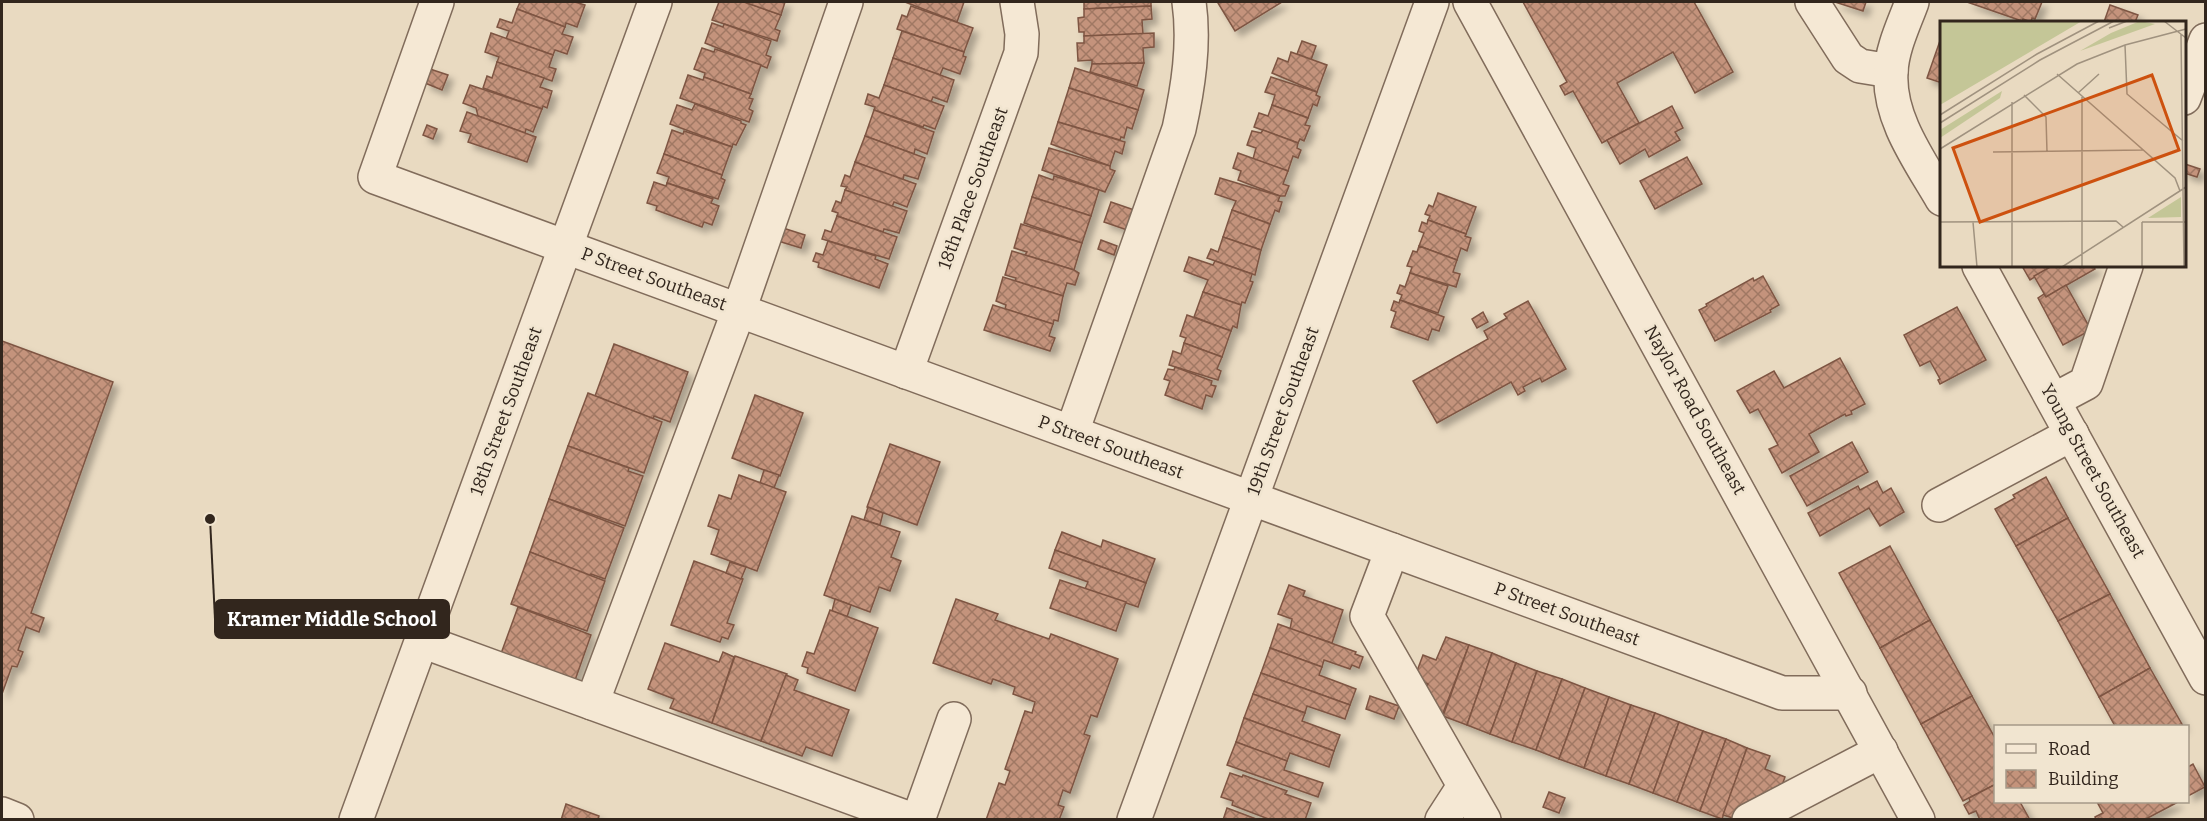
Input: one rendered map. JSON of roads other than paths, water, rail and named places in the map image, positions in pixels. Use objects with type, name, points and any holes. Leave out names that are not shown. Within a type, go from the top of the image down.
[{"type":"street","name":"P Street Southeast","points":[[437,2],[375,177],[1782,693],[1850,693]]},
{"type":"street","name":"18th Street Southeast","points":[[356,819],[656,2]]},
{"type":"street","points":[[592,703],[738,310],[846,2]]},
{"type":"street","name":"18th Place Southeast","points":[[906,372],[1021,53],[1022,34],[1017,2]]},
{"type":"street","points":[[1072,432],[1179,129],[1188,88],[1192,22],[1189,2]]},
{"type":"street","name":"19th Street Southeast","points":[[1134,819],[1432,2]]},
{"type":"street","name":"Naylor Road Southeast","points":[[1470,2],[1918,819]]},
{"type":"street","points":[[1812,2],[1848,58],[1860,66],[1891,71]]},
{"type":"street","points":[[1912,2],[1891,71],[1891,88],[1904,132],[1940,197]]},
{"type":"street","points":[[2186,92],[2205,40]]},
{"type":"street","name":"Young Street Southeast","points":[[1980,267],[2205,678]]},
{"type":"street","points":[[2054,400],[2086,383],[2126,267]]},
{"type":"street","points":[[1939,505],[2072,434]]},
{"type":"street","points":[[1392,550],[1366,616],[1484,819]]},
{"type":"street","points":[[422,641],[913,819]]},
{"type":"street","points":[[918,819],[954,719]]},
{"type":"street","points":[[1749,819],[1881,751]]},
{"type":"street","points":[[1442,819],[1464,786]]},
{"type":"street","points":[[2,814],[17,819]]},
{"type":"place","name":"Kramer Middle School","points":[[210,519]]}]
